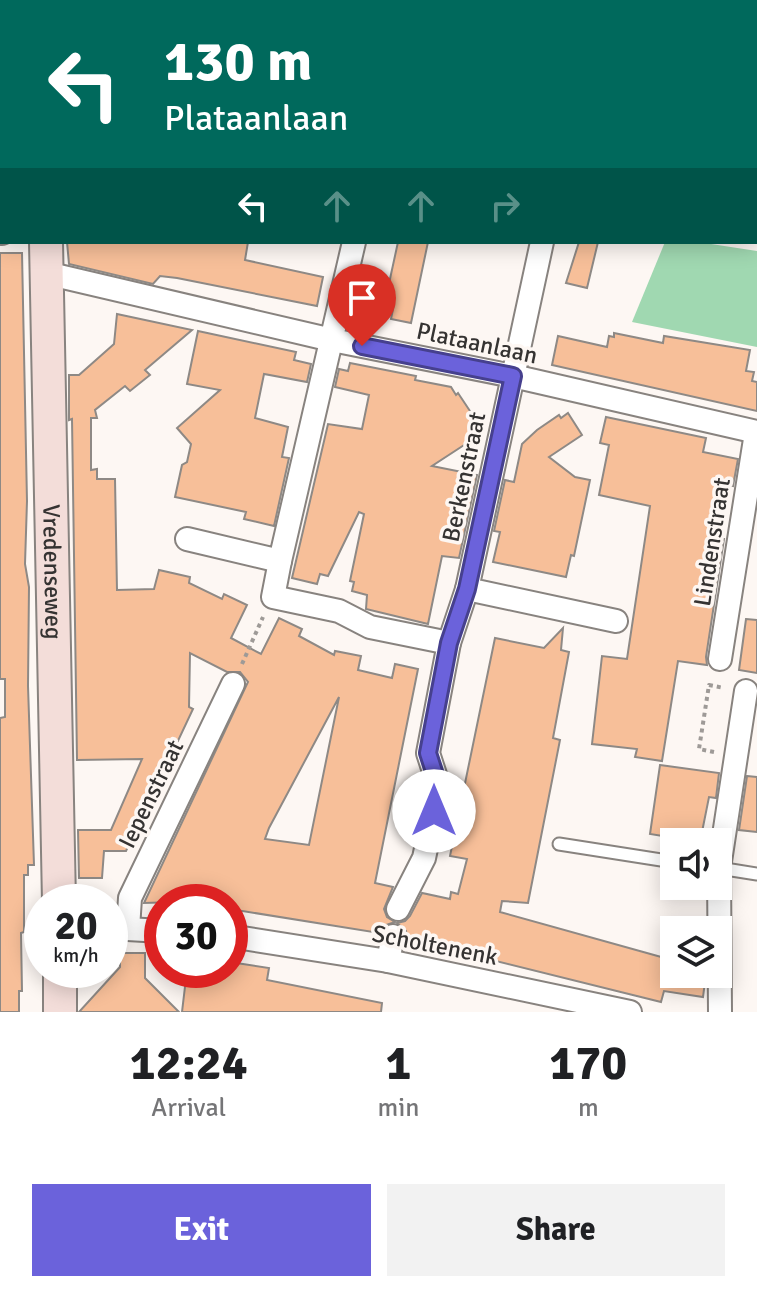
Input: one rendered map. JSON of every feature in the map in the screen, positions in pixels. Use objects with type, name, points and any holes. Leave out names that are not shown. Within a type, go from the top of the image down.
[{"type":"main road","name":"Vredenseweg","points":[[46,258],[59,884]]},
{"type":"main road","points":[[60,988],[60,1012]]},
{"type":"street","points":[[354,244],[273,597],[339,611],[370,627],[449,643]]},
{"type":"street","name":"Berkenstraat","points":[[398,909],[424,858],[439,787],[428,753],[449,643],[467,589],[542,244]]},
{"type":"street","name":"Plataanlaan","points":[[46,258],[332,340],[513,376],[756,432]]},
{"type":"street","name":"Lindenstraat","points":[[720,659],[756,432]]},
{"type":"street","points":[[187,539],[280,561]]},
{"type":"street","points":[[467,589],[616,621]]},
{"type":"street","name":"Iepenstraat","points":[[128,903],[233,684]]},
{"type":"street","points":[[724,828],[746,691]]},
{"type":"street","points":[[718,900],[720,1012]]},
{"type":"street","points":[[388,961],[393,936]]},
{"type":"street","name":"Scholtenenk","points":[[248,939],[388,961],[630,1012]]},
{"type":"lane","points":[[559,844],[660,860]]},
{"type":"lane","points":[[732,870],[757,874]]},
{"type":"path","points":[[233,684],[273,597]]},
{"type":"path","points":[[736,755],[699,749],[709,685],[746,691]]},
{"type":"green space","points":[[664,244],[711,244],[757,251],[757,347],[632,322]]},
{"type":"building","points":[[67,244],[248,244],[245,260],[323,277],[317,306],[177,278],[160,276],[153,284],[69,264]]},
{"type":"building","points":[[398,244],[428,244],[411,323],[391,319],[394,304],[385,302]]},
{"type":"building","points":[[578,244],[598,244],[587,288],[566,283]]},
{"type":"building","points":[[0,253],[22,253],[27,501],[25,564],[29,587],[28,686],[34,865],[28,865],[28,875],[24,875],[19,1012],[0,1012],[0,718],[5,717],[5,679],[0,679]]},
{"type":"building","points":[[117,314],[192,330],[145,370],[150,375],[130,391],[125,386],[95,410],[97,418],[91,418],[91,470],[97,469],[97,479],[115,479],[117,590],[154,589],[159,570],[190,577],[189,583],[222,599],[224,594],[247,605],[231,638],[261,654],[279,618],[302,629],[299,636],[334,655],[335,651],[361,656],[358,670],[392,678],[395,664],[418,669],[375,883],[393,887],[384,909],[387,917],[395,922],[383,926],[379,933],[248,912],[248,884],[153,884],[248,682],[240,672],[227,672],[190,653],[189,707],[193,709],[126,851],[104,851],[102,878],[79,878],[78,830],[111,830],[142,759],[77,760],[69,375],[79,375],[114,344]],"holes":[[[339,697],[309,845],[265,839],[269,828]]]},
{"type":"building","points":[[198,331],[296,352],[294,360],[311,364],[307,382],[264,374],[255,418],[288,427],[282,457],[289,458],[274,526],[244,519],[246,512],[175,497],[182,465],[187,462],[191,444],[177,428],[220,390],[187,384]]},
{"type":"building","points":[[614,333],[663,343],[664,336],[750,350],[746,371],[754,372],[752,381],[757,382],[757,411],[552,365],[558,336],[607,347],[609,336],[614,337]]},
{"type":"building","points":[[350,363],[416,376],[415,380],[451,387],[480,426],[481,434],[432,466],[477,475],[459,558],[442,556],[428,624],[366,609],[367,595],[352,591],[354,582],[350,581],[364,514],[359,512],[328,576],[320,574],[317,584],[292,578],[328,424],[362,429],[369,395],[335,387],[339,369],[348,371]]},
{"type":"building","points":[[568,413],[582,435],[549,457],[575,477],[590,480],[574,556],[571,555],[566,577],[493,562],[500,532],[494,531],[505,480],[514,482],[522,444],[559,415],[561,418]]},
{"type":"building","points":[[606,417],[706,438],[703,452],[738,459],[733,486],[725,484],[717,522],[721,522],[718,539],[724,539],[707,665],[678,661],[662,761],[635,757],[637,749],[592,744],[602,656],[627,659],[650,506],[599,495],[609,445],[600,443]]},
{"type":"building","points":[[746,619],[757,620],[757,673],[739,670]]},
{"type":"building","points":[[563,628],[561,650],[569,652],[553,738],[560,740],[528,903],[502,901],[500,912],[660,957],[660,988],[704,988],[703,997],[664,991],[661,1002],[407,939],[406,931],[397,923],[410,916],[422,893],[450,899],[451,892],[458,894],[467,859],[450,856],[495,638],[544,648]]},
{"type":"building","points":[[660,765],[719,773],[716,798],[709,797],[703,828],[660,828],[660,836],[650,834]]},
{"type":"building","points":[[747,776],[757,777],[757,832],[739,830]]},
{"type":"building","points":[[128,953],[144,953],[144,988],[155,988],[179,1012],[79,1012],[101,988],[128,988]]},
{"type":"building","points":[[248,965],[269,968],[267,980],[382,1003],[381,1012],[182,1012],[185,988],[248,988]]},
{"type":"route","points":[[362,346],[513,376],[467,589],[449,643],[428,753],[439,787],[434,811]]}]
